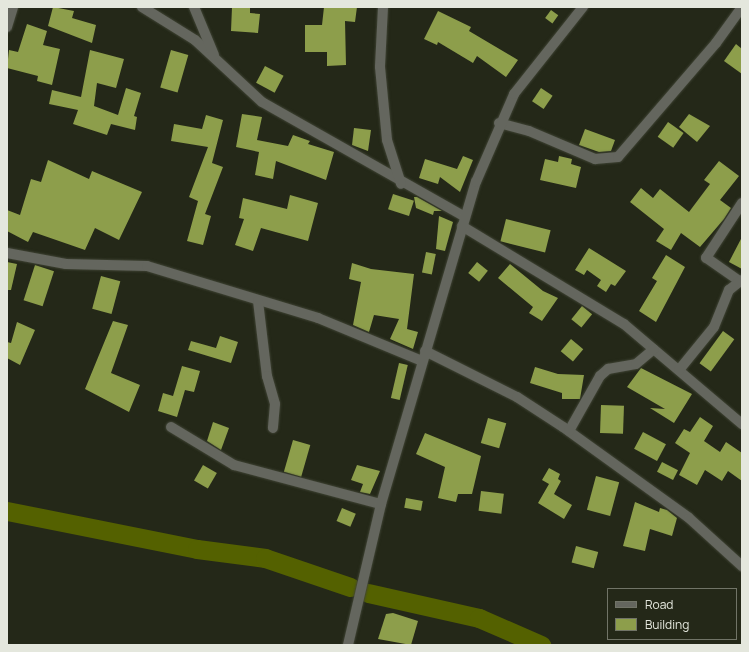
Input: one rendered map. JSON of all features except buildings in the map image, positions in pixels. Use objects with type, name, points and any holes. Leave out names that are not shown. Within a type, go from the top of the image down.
[{"type":"street","points":[[7,26],[13,7]]},
{"type":"street","points":[[142,7],[195,40],[262,102],[463,221],[580,295],[654,349],[742,424]]},
{"type":"street","points":[[194,7],[215,57]]},
{"type":"street","points":[[383,7],[380,67],[387,140],[401,184]]},
{"type":"street","points":[[348,645],[380,504],[463,221],[499,123],[514,94],[583,7]]},
{"type":"street","points":[[499,123],[529,131],[595,159],[618,157],[716,43],[742,7]]},
{"type":"street","points":[[679,370],[714,327],[723,299],[740,280],[706,258],[742,203]]},
{"type":"street","points":[[7,252],[66,264],[147,266],[318,318],[422,361]]},
{"type":"street","points":[[258,301],[267,376],[275,404],[273,428]]},
{"type":"street","points":[[569,431],[600,376],[608,369],[636,364],[654,349]]},
{"type":"street","points":[[425,351],[517,398],[569,431],[689,518],[742,566]]},
{"type":"street","points":[[171,427],[234,465],[380,504]]},
{"type":"waterway","points":[[7,511],[197,549],[265,558],[350,587]]},
{"type":"waterway","points":[[368,593],[479,618],[541,645]]}]
